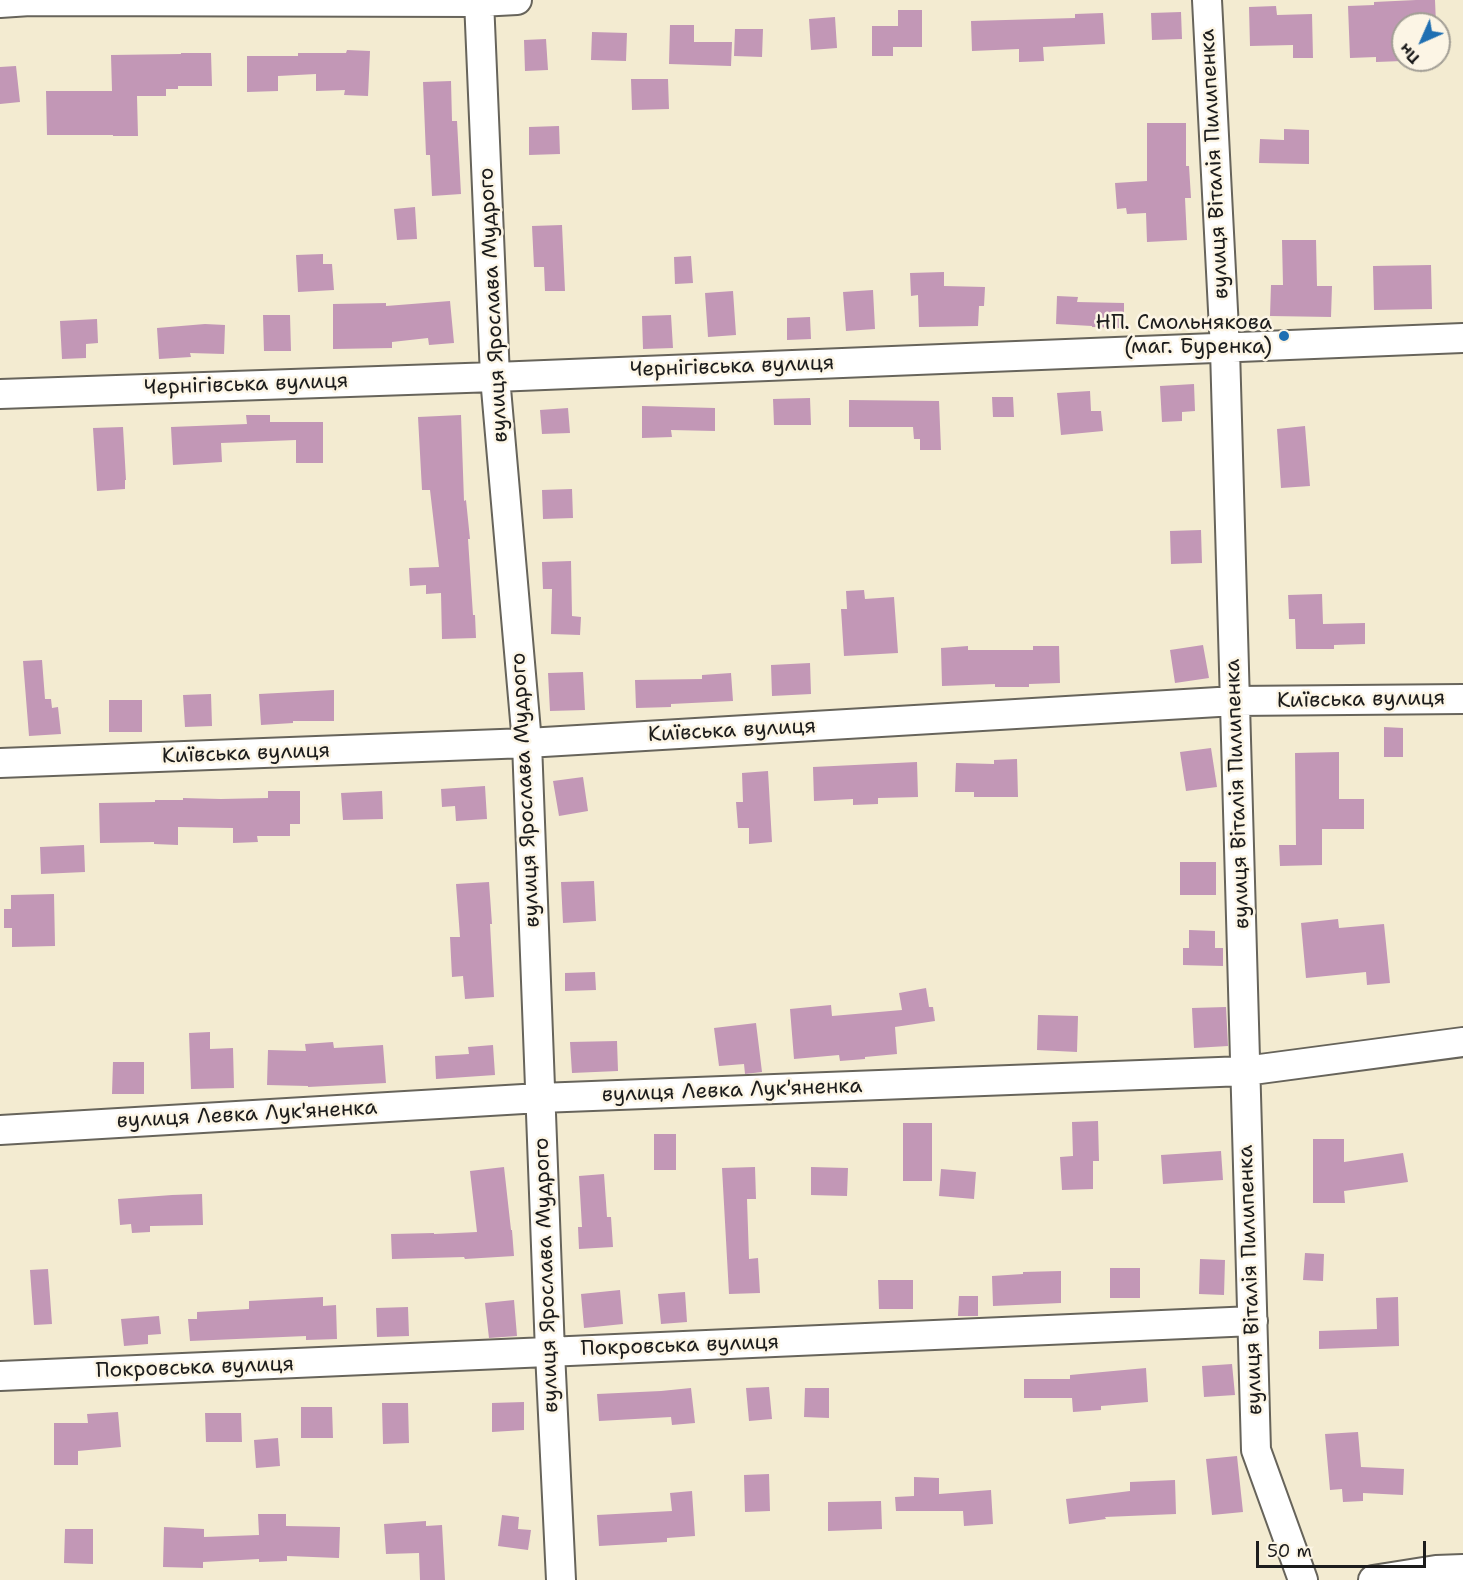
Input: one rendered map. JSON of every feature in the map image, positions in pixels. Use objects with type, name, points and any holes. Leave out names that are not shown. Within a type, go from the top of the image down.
[{"type":"street","points":[[0,3],[30,1],[517,0]]},
{"type":"street","name":"вулиця Віталія Пилипенка","points":[[1207,0],[1225,348],[1256,1450],[1303,1580]]},
{"type":"street","name":"вулиця Ярослава Мудрого","points":[[479,1],[495,376],[527,743],[561,1580]]},
{"type":"street","name":"Чернігівська вулиця","points":[[0,394],[1463,338]]},
{"type":"street","name":"Київська вулиця","points":[[0,763],[527,743],[1235,701],[1463,699]]},
{"type":"street","name":"вулиця Левка Лук'яненка","points":[[0,1130],[540,1098],[1245,1071],[1463,1042]]},
{"type":"street","name":"Покровська вулиця","points":[[0,1376],[1252,1322]]},
{"type":"street","points":[[1373,1580],[1436,1570],[1463,1569]]},
{"type":"building","points":[[1435,0],[1436,12],[1391,12],[1391,61],[1376,62],[1376,57],[1350,58],[1348,6],[1374,5],[1374,2]]},
{"type":"building","points":[[1276,6],[1277,15],[1312,14],[1313,58],[1293,58],[1293,45],[1250,46],[1249,7]]},
{"type":"building","points":[[898,10],[922,10],[922,47],[893,47],[893,56],[872,56],[872,26],[898,26]]},
{"type":"building","points":[[1181,12],[1182,39],[1152,40],[1151,13]]},
{"type":"building","points":[[1103,13],[1105,44],[1043,47],[1044,61],[1019,62],[1019,49],[972,51],[971,21],[1075,18],[1075,14]]},
{"type":"building","points":[[835,17],[837,48],[811,50],[809,19]]},
{"type":"building","points":[[670,25],[694,25],[694,42],[732,42],[731,66],[669,64]]},
{"type":"building","points":[[735,29],[763,29],[762,57],[734,56]]},
{"type":"building","points":[[592,32],[627,33],[626,61],[591,60]]},
{"type":"building","points":[[546,39],[548,70],[525,71],[524,40]]},
{"type":"building","points":[[347,50],[370,51],[368,96],[344,95],[345,90],[316,91],[316,74],[278,76],[278,91],[247,92],[247,56],[298,56],[298,53],[346,53]]},
{"type":"building","points":[[211,53],[212,86],[178,86],[178,89],[166,89],[166,96],[137,96],[138,136],[47,135],[46,91],[112,91],[111,55]]},
{"type":"building","points":[[16,66],[20,102],[0,104],[0,67]]},
{"type":"building","points":[[631,79],[668,79],[669,109],[632,110]]},
{"type":"building","points":[[451,81],[452,121],[457,121],[461,194],[432,196],[430,155],[426,155],[423,82]]},
{"type":"building","points":[[1147,123],[1186,123],[1186,166],[1189,166],[1191,198],[1185,198],[1187,240],[1147,242],[1146,213],[1127,214],[1126,208],[1117,209],[1115,183],[1147,181]]},
{"type":"building","points":[[559,126],[560,154],[529,155],[529,127]]},
{"type":"building","points":[[1284,129],[1309,130],[1309,164],[1259,163],[1260,139],[1284,140]]},
{"type":"building","points":[[415,207],[417,239],[397,240],[394,209]]},
{"type":"building","points":[[562,225],[565,291],[545,291],[544,267],[534,267],[532,226]]},
{"type":"building","points":[[1282,240],[1316,240],[1317,286],[1332,286],[1331,317],[1270,316],[1271,285],[1283,285]]},
{"type":"building","points":[[323,254],[323,264],[332,264],[334,290],[298,292],[296,255]]},
{"type":"building","points":[[691,256],[693,283],[675,284],[674,257]]},
{"type":"building","points":[[1431,265],[1432,309],[1374,310],[1373,266]]},
{"type":"building","points":[[944,272],[944,286],[985,287],[984,306],[979,306],[978,326],[919,327],[918,295],[911,296],[910,273]]},
{"type":"building","points":[[873,290],[875,329],[846,331],[843,292]]},
{"type":"building","points":[[733,291],[736,335],[708,337],[705,293]]},
{"type":"building","points":[[1057,296],[1078,297],[1077,302],[1124,303],[1124,328],[1056,324]]},
{"type":"building","points":[[450,301],[454,343],[429,345],[428,338],[392,342],[392,348],[333,349],[333,304],[386,303],[386,306]]},
{"type":"building","points":[[263,315],[290,315],[291,351],[264,351]]},
{"type":"building","points":[[671,315],[673,348],[643,349],[642,316]]},
{"type":"building","points":[[810,317],[811,339],[787,340],[787,318]]},
{"type":"building","points":[[97,319],[98,343],[86,344],[86,358],[62,359],[60,321]]},
{"type":"building","points":[[205,324],[225,325],[224,354],[190,353],[191,357],[159,359],[157,328]]},
{"type":"building","points":[[1194,384],[1195,411],[1182,412],[1182,421],[1162,422],[1160,386]]},
{"type":"building","points":[[1090,391],[1091,411],[1101,411],[1103,431],[1061,435],[1057,393]]},
{"type":"building","points":[[992,397],[1013,397],[1014,417],[993,417]]},
{"type":"building","points":[[810,398],[811,425],[774,425],[773,399]]},
{"type":"building","points":[[849,400],[939,401],[941,450],[920,450],[920,439],[914,439],[913,427],[849,427]]},
{"type":"building","points":[[642,406],[715,408],[715,431],[671,430],[672,437],[642,438]]},
{"type":"building","points":[[568,408],[570,433],[542,434],[540,410]]},
{"type":"building","points":[[246,415],[270,415],[270,422],[323,422],[323,463],[296,463],[296,440],[221,443],[222,462],[173,465],[171,427],[247,424]]},
{"type":"building","points":[[461,415],[464,501],[466,500],[470,539],[468,539],[476,638],[442,639],[441,593],[426,594],[426,585],[410,586],[409,568],[439,567],[430,490],[422,490],[418,417]]},
{"type":"building","points":[[1305,426],[1310,486],[1281,488],[1277,429]]},
{"type":"building","points":[[123,427],[125,489],[97,491],[93,428]]},
{"type":"building","points":[[572,489],[573,518],[543,519],[542,490]]},
{"type":"building","points":[[1201,530],[1202,563],[1171,564],[1170,531]]},
{"type":"building","points":[[571,561],[572,616],[581,617],[580,635],[551,634],[552,589],[543,589],[542,562]]},
{"type":"building","points":[[864,590],[865,599],[894,597],[898,653],[844,656],[841,609],[847,609],[846,591]]},
{"type":"building","points":[[1322,594],[1323,624],[1365,623],[1365,644],[1334,645],[1334,649],[1296,649],[1295,619],[1289,619],[1288,595]]},
{"type":"building","points":[[1203,645],[1209,678],[1175,683],[1170,650]]},
{"type":"building","points":[[968,646],[968,650],[1033,650],[1033,646],[1059,646],[1060,683],[1029,684],[1029,687],[995,687],[995,684],[942,686],[941,648]]},
{"type":"building","points":[[42,660],[45,699],[51,699],[52,708],[58,707],[61,734],[29,736],[23,661]]},
{"type":"building","points":[[810,663],[811,694],[772,696],[771,665]]},
{"type":"building","points":[[583,672],[585,710],[550,711],[548,673]]},
{"type":"building","points":[[731,673],[733,701],[636,708],[635,680],[702,679],[702,675]]},
{"type":"building","points":[[334,690],[334,721],[293,721],[293,723],[261,725],[259,694]]},
{"type":"building","points":[[211,694],[212,726],[185,727],[183,695]]},
{"type":"building","points":[[109,700],[142,700],[142,732],[109,732]]},
{"type":"building","points":[[1384,727],[1403,728],[1403,757],[1384,757]]},
{"type":"building","points":[[1211,748],[1217,787],[1186,791],[1180,752]]},
{"type":"building","points":[[1339,752],[1339,799],[1364,799],[1364,829],[1322,829],[1322,865],[1280,866],[1279,845],[1296,845],[1295,753]]},
{"type":"building","points":[[1017,759],[1018,797],[974,797],[974,792],[955,792],[956,763],[994,764],[994,760]]},
{"type":"building","points":[[917,762],[918,797],[878,798],[878,804],[853,805],[853,799],[814,801],[813,767]]},
{"type":"building","points":[[768,771],[772,842],[749,844],[749,828],[738,828],[736,802],[743,802],[742,773]]},
{"type":"building","points":[[583,777],[588,811],[559,816],[553,781]]},
{"type":"building","points":[[485,786],[487,819],[456,821],[455,806],[442,807],[441,789]]},
{"type":"building","points":[[268,791],[300,791],[300,824],[290,824],[290,836],[257,836],[258,842],[233,843],[233,828],[178,827],[178,845],[154,844],[154,842],[100,843],[99,803],[155,802],[155,800],[183,800],[183,798],[268,798]]},
{"type":"building","points":[[382,791],[383,819],[343,820],[341,793]]},
{"type":"building","points":[[84,845],[85,872],[41,874],[40,847]]},
{"type":"building","points":[[1180,862],[1216,862],[1216,895],[1180,895]]},
{"type":"building","points":[[594,881],[596,921],[563,923],[561,882]]},
{"type":"building","points":[[489,882],[494,997],[465,999],[463,976],[452,977],[450,937],[460,937],[456,884]]},
{"type":"building","points":[[54,894],[55,946],[12,947],[12,928],[4,928],[4,909],[11,909],[11,895]]},
{"type":"building","points":[[1338,919],[1339,928],[1384,924],[1390,983],[1367,985],[1366,972],[1306,978],[1301,923]]},
{"type":"building","points":[[1189,930],[1215,931],[1215,948],[1223,948],[1223,966],[1183,965],[1183,948],[1189,948]]},
{"type":"building","points":[[595,972],[596,990],[565,991],[565,973]]},
{"type":"building","points":[[926,988],[929,1007],[933,1007],[935,1021],[895,1027],[897,1054],[840,1061],[839,1055],[794,1059],[790,1009],[831,1005],[832,1016],[902,1010],[899,993]]},
{"type":"building","points":[[1226,1007],[1228,1046],[1194,1048],[1192,1008]]},
{"type":"building","points":[[1038,1015],[1078,1016],[1077,1052],[1037,1050]]},
{"type":"building","points":[[756,1023],[762,1072],[745,1074],[744,1064],[719,1066],[714,1028]]},
{"type":"building","points":[[210,1032],[210,1049],[233,1048],[234,1088],[191,1089],[189,1033]]},
{"type":"building","points":[[617,1041],[618,1071],[572,1073],[570,1042]]},
{"type":"building","points":[[333,1042],[334,1048],[383,1045],[386,1083],[308,1087],[267,1085],[268,1050],[306,1051],[305,1044]]},
{"type":"building","points":[[493,1045],[495,1075],[436,1079],[435,1056],[469,1054],[468,1047]]},
{"type":"building","points":[[113,1062],[144,1062],[144,1094],[112,1094]]},
{"type":"building","points":[[1098,1121],[1099,1161],[1093,1161],[1093,1189],[1062,1190],[1060,1157],[1073,1156],[1072,1122]]},
{"type":"building","points":[[903,1123],[932,1123],[932,1181],[903,1181]]},
{"type":"building","points":[[654,1134],[676,1134],[676,1170],[654,1170]]},
{"type":"building","points":[[1313,1139],[1344,1139],[1344,1162],[1403,1153],[1408,1182],[1344,1191],[1345,1203],[1313,1203]]},
{"type":"building","points":[[1221,1151],[1223,1180],[1163,1184],[1161,1155]]},
{"type":"building","points":[[504,1167],[514,1256],[392,1259],[391,1234],[477,1232],[470,1171]]},
{"type":"building","points":[[755,1167],[756,1199],[747,1199],[749,1259],[758,1258],[760,1293],[729,1294],[722,1168]]},
{"type":"building","points":[[811,1167],[848,1168],[847,1196],[811,1195]]},
{"type":"building","points":[[941,1169],[976,1172],[974,1199],[939,1196]]},
{"type":"building","points":[[604,1174],[607,1217],[611,1217],[613,1247],[579,1249],[578,1227],[582,1227],[579,1176]]},
{"type":"building","points":[[202,1194],[203,1225],[150,1226],[150,1232],[132,1233],[131,1224],[120,1225],[118,1199]]},
{"type":"building","points":[[1305,1253],[1324,1254],[1323,1281],[1303,1280]]},
{"type":"building","points":[[1200,1259],[1225,1260],[1224,1295],[1199,1294]]},
{"type":"building","points":[[1110,1268],[1140,1268],[1140,1298],[1110,1298]]},
{"type":"building","points":[[48,1269],[52,1324],[34,1325],[30,1270]]},
{"type":"building","points":[[1061,1271],[1061,1303],[993,1306],[992,1276]]},
{"type":"building","points":[[878,1280],[913,1280],[913,1309],[879,1309]]},
{"type":"building","points":[[620,1290],[623,1324],[584,1328],[581,1294]]},
{"type":"building","points":[[685,1292],[687,1322],[661,1324],[658,1294]]},
{"type":"building","points":[[959,1296],[978,1296],[978,1316],[958,1316]]},
{"type":"building","points":[[323,1297],[323,1306],[336,1305],[337,1339],[306,1340],[306,1336],[190,1341],[188,1319],[197,1319],[197,1312],[249,1309],[249,1301]]},
{"type":"building","points":[[1398,1297],[1399,1346],[1319,1349],[1319,1331],[1377,1329],[1376,1298]]},
{"type":"building","points":[[514,1300],[517,1336],[489,1338],[485,1303]]},
{"type":"building","points":[[408,1307],[409,1336],[377,1337],[376,1308]]},
{"type":"building","points":[[159,1316],[161,1334],[148,1335],[148,1344],[124,1346],[121,1319]]},
{"type":"building","points":[[1232,1364],[1235,1395],[1204,1397],[1202,1366]]},
{"type":"building","points":[[1146,1368],[1148,1402],[1101,1406],[1101,1410],[1073,1412],[1072,1398],[1024,1398],[1024,1379],[1070,1379],[1070,1375]]},
{"type":"building","points":[[769,1387],[772,1419],[749,1421],[746,1388]]},
{"type":"building","points":[[691,1388],[695,1423],[672,1425],[671,1417],[599,1421],[597,1394]]},
{"type":"building","points":[[805,1388],[829,1388],[829,1418],[804,1417]]},
{"type":"building","points":[[524,1402],[524,1430],[492,1432],[492,1403]]},
{"type":"building","points":[[382,1403],[408,1403],[409,1443],[383,1444]]},
{"type":"building","points":[[301,1407],[332,1407],[333,1438],[301,1438]]},
{"type":"building","points":[[118,1412],[121,1447],[78,1451],[78,1465],[54,1465],[54,1423],[88,1423],[87,1414]]},
{"type":"building","points":[[205,1413],[241,1413],[242,1442],[206,1442]]},
{"type":"building","points":[[1358,1432],[1361,1467],[1404,1469],[1403,1495],[1363,1493],[1363,1501],[1343,1502],[1342,1489],[1330,1490],[1325,1434]]},
{"type":"building","points":[[278,1438],[280,1466],[256,1468],[254,1440]]},
{"type":"building","points":[[1237,1456],[1243,1512],[1212,1515],[1206,1459]]},
{"type":"building","points":[[769,1474],[770,1511],[745,1512],[744,1475]]},
{"type":"building","points":[[914,1477],[939,1478],[939,1494],[991,1490],[993,1524],[964,1526],[963,1511],[896,1511],[895,1497],[914,1496]]},
{"type":"building","points":[[1175,1480],[1176,1514],[1105,1517],[1106,1519],[1069,1524],[1066,1499],[1130,1491],[1130,1482]]},
{"type":"building","points":[[692,1491],[695,1536],[667,1538],[667,1542],[599,1546],[597,1515],[672,1511],[670,1493]]},
{"type":"building","points":[[881,1501],[882,1529],[828,1531],[828,1502]]},
{"type":"building","points":[[258,1514],[286,1514],[286,1526],[340,1527],[339,1558],[287,1556],[287,1561],[259,1562],[259,1559],[203,1562],[203,1568],[163,1567],[164,1527],[204,1529],[204,1537],[259,1535]]},
{"type":"building","points":[[502,1515],[519,1517],[518,1529],[531,1530],[528,1550],[498,1546]]},
{"type":"building","points":[[426,1521],[426,1526],[442,1525],[445,1580],[420,1580],[419,1553],[386,1554],[384,1524]]},
{"type":"building","points":[[65,1529],[93,1529],[93,1564],[64,1563]]},
{"type":"place","name":"НП. Смольнякова (маг. Буренка)","points":[[1284,336]]}]
